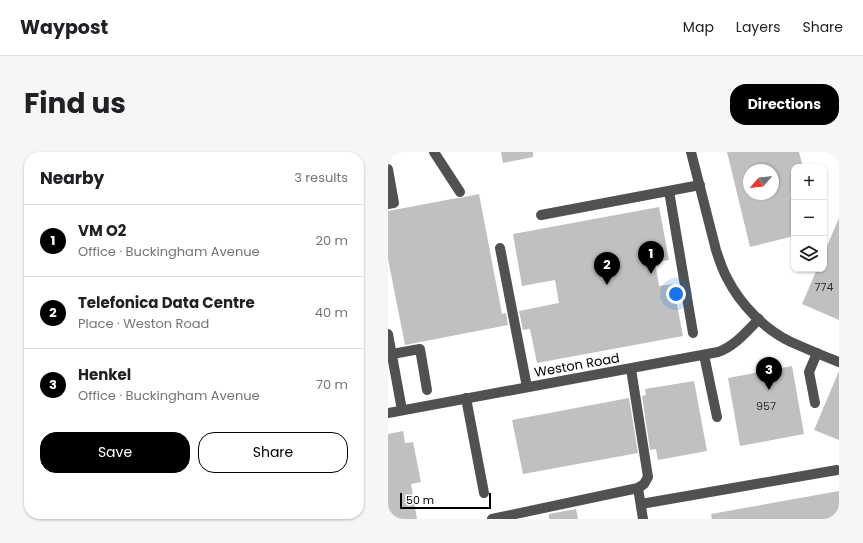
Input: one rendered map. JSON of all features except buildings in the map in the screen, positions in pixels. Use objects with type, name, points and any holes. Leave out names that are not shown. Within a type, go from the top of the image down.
[{"type":"street","points":[[434,152],[460,192]]},
{"type":"street","points":[[691,152],[716,250],[721,265],[735,292],[759,319],[777,334],[790,342],[839,362]]},
{"type":"street","points":[[388,169],[394,203],[388,204]]},
{"type":"street","points":[[541,215],[700,186]]},
{"type":"street","points":[[669,191],[693,333]]},
{"type":"street","points":[[500,248],[527,387]]},
{"type":"street","name":"Weston Road","points":[[388,413],[718,352],[731,346],[759,319]]},
{"type":"street","points":[[388,334],[402,410]]},
{"type":"street","points":[[392,354],[420,349],[427,390]]},
{"type":"street","points":[[815,402],[809,372],[817,353]]},
{"type":"street","points":[[704,355],[717,417]]},
{"type":"street","points":[[492,519],[638,488],[644,484],[648,477],[631,369]]},
{"type":"street","points":[[466,398],[484,493]]},
{"type":"street","points":[[641,504],[837,470]]},
{"type":"street","points":[[638,488],[643,519]]},
{"type":"place","name":"VM O2","points":[[651,274]]},
{"type":"place","name":"Telefonica Data Centre","points":[[607,285]]},
{"type":"place","name":"Henkel","points":[[769,390]]}]
